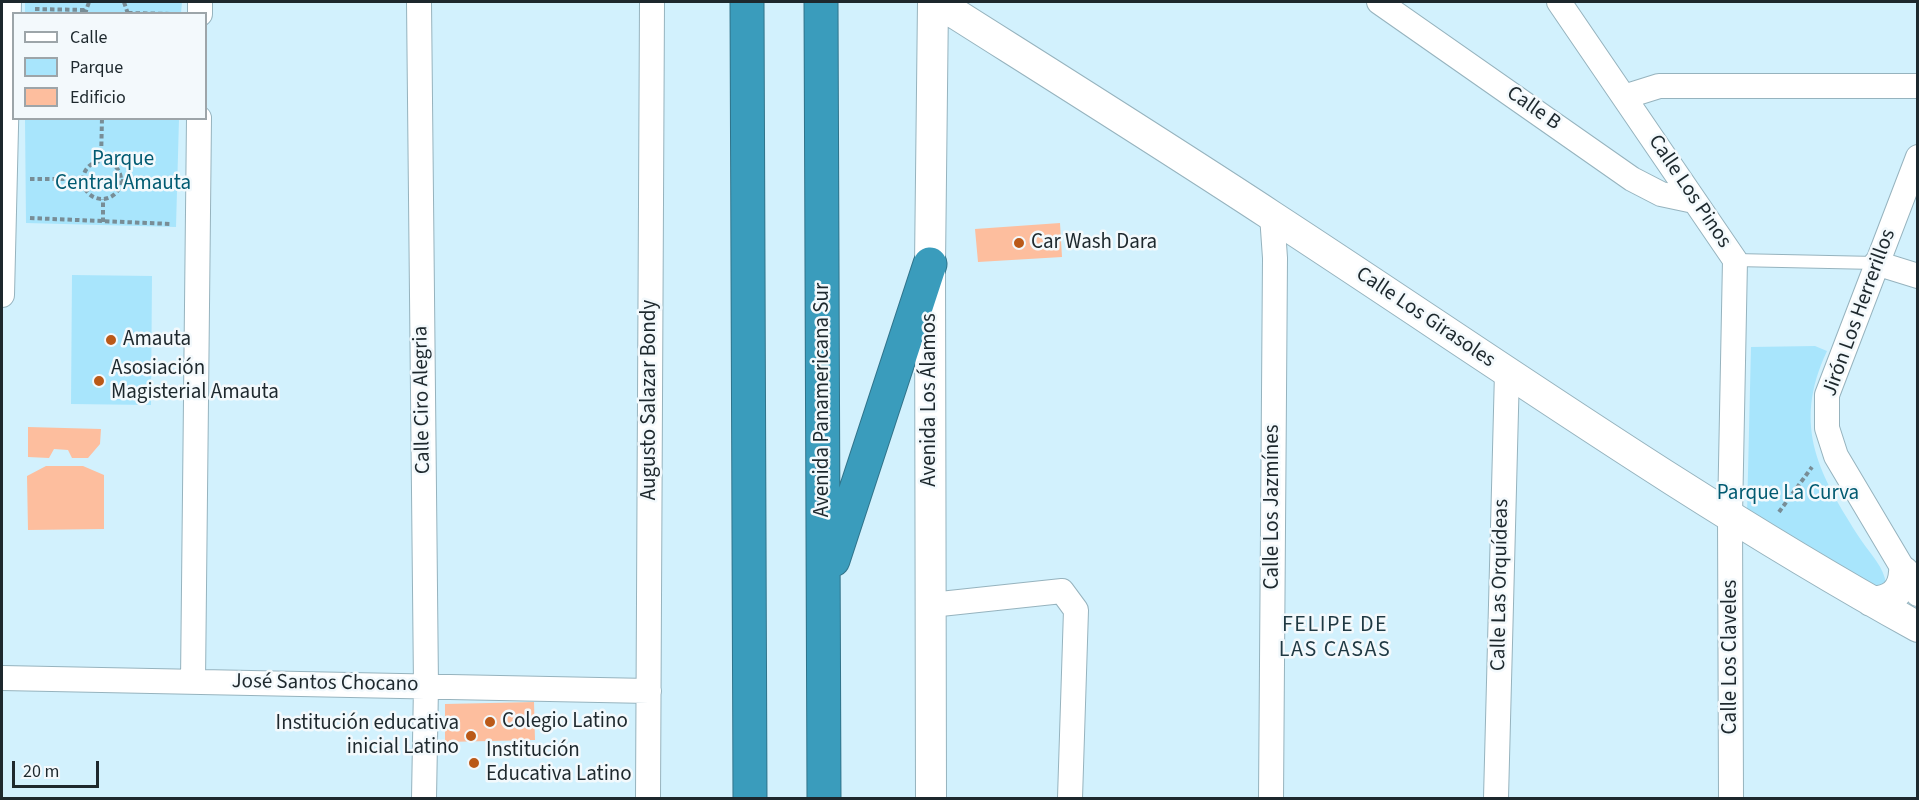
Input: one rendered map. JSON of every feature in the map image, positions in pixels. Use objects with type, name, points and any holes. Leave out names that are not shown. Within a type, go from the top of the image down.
[{"type":"highway","points":[[747,2],[750,798]]},
{"type":"highway","name":"Avenida Panamericana Sur","points":[[821,2],[824,798]]},
{"type":"highway","points":[[824,588],[930,264]]},
{"type":"street","name":"Calle Ciro Alegria","points":[[419,2],[426,686],[424,798]]},
{"type":"street","name":"Augusto Salazar Bondy","points":[[648,798],[652,2]]},
{"type":"street","name":"Calle Los Girasoles","points":[[935,2],[1272,215],[1507,372],[1730,516],[1917,627]]},
{"type":"street","name":"Avenida Los Álamos","points":[[931,798],[930,264],[935,2]]},
{"type":"street","name":"Calle B","points":[[1379,2],[1632,179],[1661,194],[1694,201]]},
{"type":"street","name":"Calle Los Pinos","points":[[1559,2],[1735,260],[1730,516]]},
{"type":"street","points":[[1624,97],[1659,86],[1917,86]]},
{"type":"street","points":[[2,295],[12,120]]},
{"type":"street","points":[[193,681],[199,120]]},
{"type":"street","name":"Jirón Los Herrerillos","points":[[1911,583],[1836,456],[1827,428],[1827,395],[1917,157]]},
{"type":"street","name":"Calle Los Jazmínes","points":[[1272,215],[1275,270],[1272,798]]},
{"type":"street","points":[[1876,263],[1917,276]]},
{"type":"street","name":"Calle Las Orquídeas","points":[[1496,798],[1507,372]]},
{"type":"street","name":"Calle Los Claveles","points":[[1730,516],[1731,798]]},
{"type":"street","points":[[1871,601],[1880,601],[1895,595],[1904,580],[1911,583]]},
{"type":"street","points":[[931,604],[1062,591],[1071,600],[1076,610],[1070,798]]},
{"type":"street","name":"José Santos Chocano","points":[[2,678],[649,691]]},
{"type":"lane","points":[[1735,260],[1876,263]]},
{"type":"path","points":[[19,5],[85,12],[89,2]]},
{"type":"path","points":[[101,161],[102,120]]},
{"type":"path","points":[[101,161],[116,167],[121,180],[115,195],[104,199],[87,191],[83,179],[88,168],[101,161]]},
{"type":"path","points":[[30,169],[30,189]]},
{"type":"path","points":[[30,179],[83,179]]},
{"type":"path","points":[[121,180],[173,182]]},
{"type":"path","points":[[103,222],[104,199]]},
{"type":"path","points":[[30,210],[30,220],[172,224]]},
{"type":"path","points":[[1776,516],[1814,465],[1820,475]]},
{"type":"green space","points":[[25,2],[182,2],[181,12],[25,12]]},
{"type":"green space","name":"Parque Central Amauta","points":[[25,120],[179,120],[176,227],[26,223]]},
{"type":"green space","name":"Amauta","points":[[72,275],[152,276],[151,405],[71,404]]},
{"type":"green space","name":"Parque La Curva","points":[[1815,346],[1827,351],[1816,378],[1811,404],[1811,427],[1815,450],[1833,494],[1883,572],[1886,584],[1881,591],[1747,514],[1751,347]]},
{"type":"building","name":"Car Wash Dara","points":[[1060,223],[1062,257],[978,262],[975,229]]},
{"type":"building","points":[[28,427],[101,429],[100,444],[88,458],[72,458],[68,450],[54,449],[49,458],[28,457]]},
{"type":"building","points":[[46,466],[83,466],[104,475],[104,529],[28,530],[27,476]]},
{"type":"building","name":"Colegio Latino","points":[[534,702],[535,740],[445,742],[445,704]]},
{"type":"place","name":"Car Wash Dara","points":[[1019,243]]},
{"type":"place","name":"Amauta","points":[[111,340]]},
{"type":"place","name":"Asosiación Magisterial Amauta","points":[[99,381]]},
{"type":"place","name":"Colegio Latino","points":[[490,722]]},
{"type":"place","name":"Institución educativa inicial Latino","points":[[471,736]]},
{"type":"place","name":"Institución Educativa Latino","points":[[474,763]]},
{"type":"district","name":"FELIPE DE LAS CASAS","points":[[1335,638]]}]
